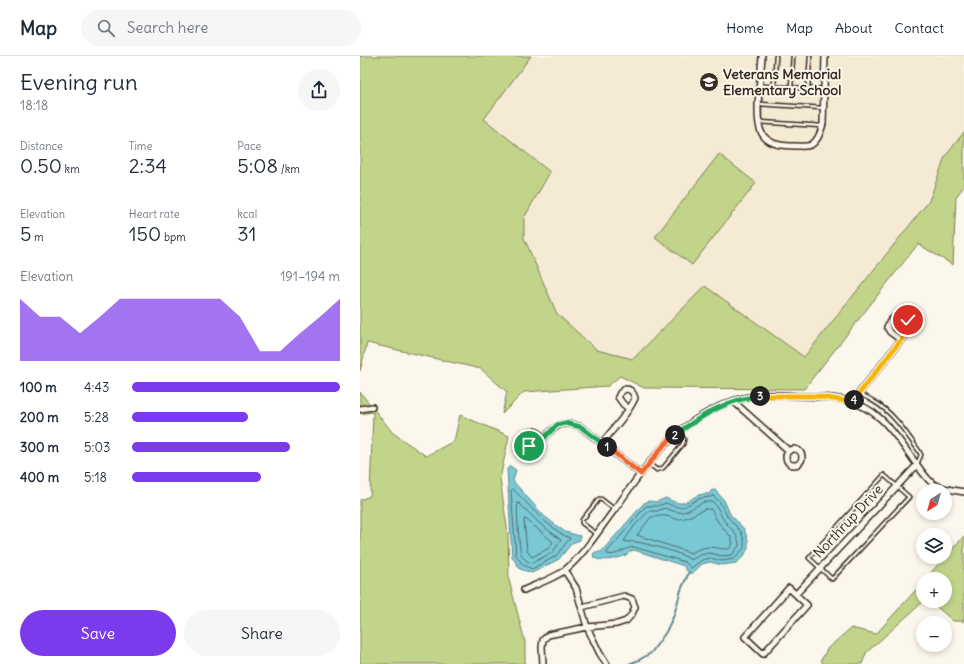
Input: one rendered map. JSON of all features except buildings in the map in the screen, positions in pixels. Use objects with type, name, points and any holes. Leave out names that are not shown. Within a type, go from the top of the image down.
[{"type":"street","points":[[762,56],[758,122],[760,131],[765,138],[771,143],[782,146],[805,146],[811,144],[821,132],[825,56]]},
{"type":"street","points":[[852,402],[901,340],[907,331],[909,322],[905,317],[898,315],[893,317],[887,328],[901,340]]},
{"type":"street","points":[[524,590],[565,571],[596,534],[664,445],[679,432],[703,415],[720,406],[753,396],[815,396],[852,402],[868,408],[887,424],[932,483],[948,490],[964,492]]},
{"type":"street","points":[[733,401],[789,451]]},
{"type":"street","points":[[360,409],[372,407]]},
{"type":"street","points":[[602,443],[629,409]]},
{"type":"street","points":[[541,440],[557,425],[565,423],[581,427],[641,474]]},
{"type":"street","name":"Northrup Drive","points":[[796,594],[917,465]]},
{"type":"street","points":[[565,571],[576,588],[587,627],[600,654],[607,664]]},
{"type":"street","points":[[789,588],[796,594],[807,605],[763,654],[745,637],[789,588]]},
{"type":"street","points":[[544,664],[542,646],[543,640],[548,635],[587,627],[617,624],[626,621],[635,608],[632,599],[624,596],[582,607]]},
{"type":"lane","points":[[774,86],[776,56]]},
{"type":"lane","points":[[790,87],[793,56]]},
{"type":"lane","points":[[808,88],[810,56]]},
{"type":"lane","points":[[760,86],[824,89]]},
{"type":"lane","points":[[759,104],[823,108]]},
{"type":"lane","points":[[758,122],[822,126]]},
{"type":"lane","points":[[859,394],[874,401],[896,420],[921,455],[917,465]]},
{"type":"lane","points":[[649,464],[657,470],[663,468],[683,444],[684,439],[679,432]]},
{"type":"lane","points":[[884,475],[897,486],[908,497],[832,579],[809,558],[884,475]]},
{"type":"lane","points":[[596,534],[582,522],[590,510],[599,499],[614,509]]},
{"type":"shaded area","points":[[531,56],[964,56],[964,132],[945,157],[929,201],[804,357],[705,286],[633,359],[597,350],[557,314],[524,238],[524,218],[550,172],[484,119]]},
{"type":"green space","points":[[360,56],[531,56],[484,119],[550,172],[524,218],[524,238],[557,314],[597,350],[633,359],[705,286],[804,357],[929,201],[945,157],[964,132],[964,186],[956,197],[953,265],[918,244],[804,389],[644,388],[620,376],[608,386],[524,392],[502,414],[507,392],[481,369],[367,343],[360,371]]},
{"type":"green space","points":[[719,154],[756,183],[692,265],[655,237]]},
{"type":"green space","points":[[360,392],[393,433],[426,456],[454,441],[460,415],[509,436],[500,479],[508,534],[509,580],[525,642],[525,664],[360,664],[360,500],[370,496],[373,412],[360,414]]},
{"type":"green space","points":[[964,536],[964,621],[953,621],[952,616],[947,616],[938,608],[952,608],[952,572],[931,572],[939,564],[952,564],[952,549]]},
{"type":"green space","points":[[916,590],[916,608],[866,653],[862,664],[823,664],[821,660],[828,648],[851,628],[876,634]]},
{"type":"water","points":[[510,466],[516,470],[513,481],[544,516],[565,532],[580,536],[580,540],[572,543],[559,559],[532,573],[520,569],[512,557],[507,469]]},
{"type":"water","points":[[712,490],[715,490],[724,500],[730,514],[744,529],[748,540],[748,548],[744,556],[736,563],[722,565],[710,562],[702,564],[692,574],[686,570],[684,566],[634,550],[626,555],[614,559],[601,560],[594,558],[593,554],[595,552],[601,552],[644,503],[649,501],[656,502],[666,498],[680,503],[702,494],[709,494]]},
{"type":"waterway","points":[[629,664],[651,653],[666,632],[674,615],[681,590],[689,572]]},
{"type":"place","name":"Veterans Memorial Elementary School","points":[[709,82]]},
{"type":"route","points":[[529,446],[534,447],[538,445],[541,440],[557,425],[565,423],[573,424],[581,427],[641,474],[664,445],[675,435],[703,415],[733,401],[753,396],[769,395],[815,396],[852,402],[901,340],[909,326],[908,320]]}]
